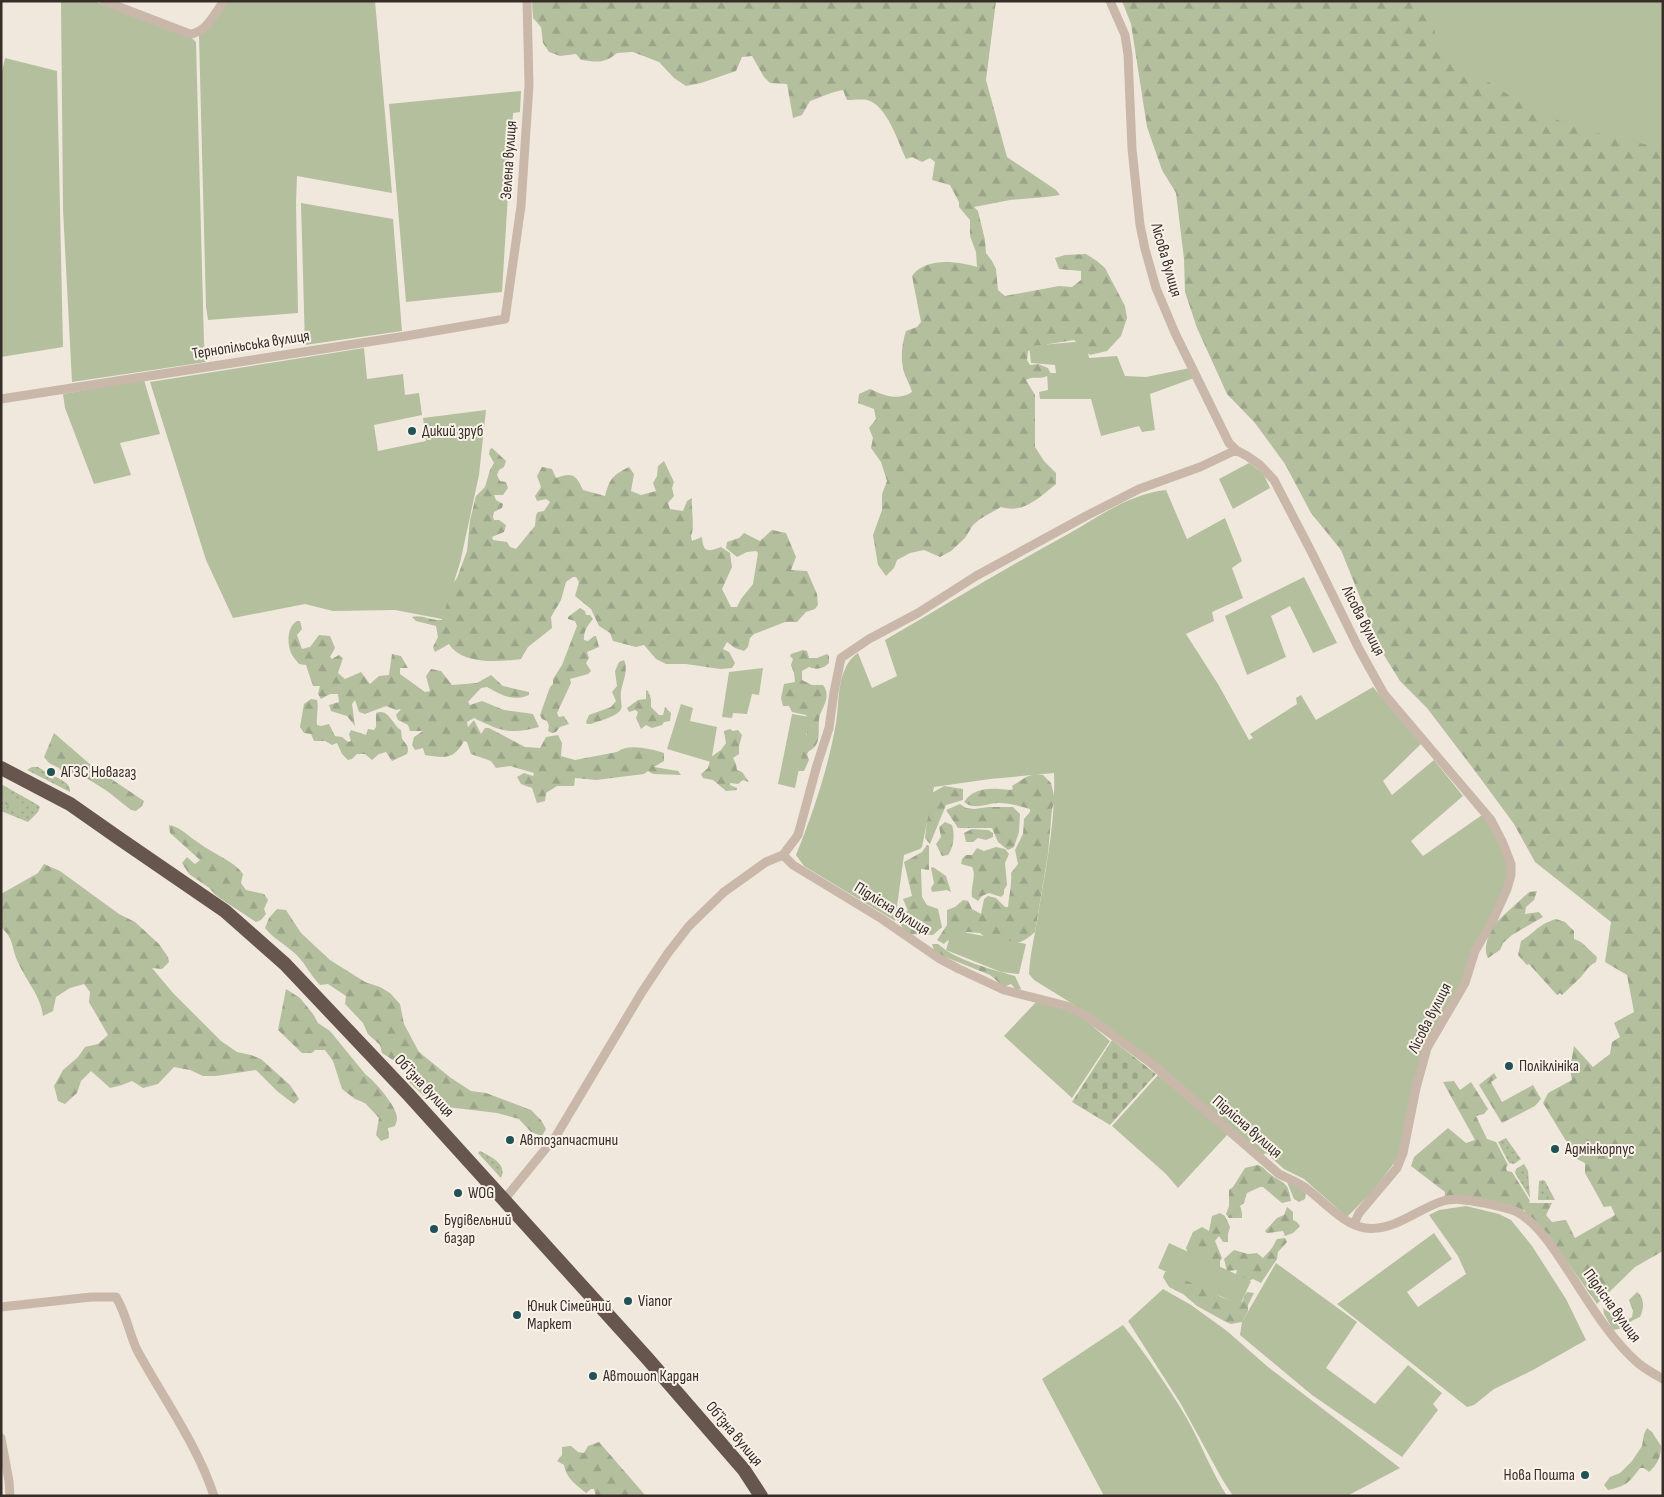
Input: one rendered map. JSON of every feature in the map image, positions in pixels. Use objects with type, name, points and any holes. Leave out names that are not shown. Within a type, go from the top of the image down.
[{"type":"highway","name":"Обʼїзна вулиця","points":[[1,768],[70,804],[225,911],[285,964],[408,1094],[659,1372],[744,1470],[762,1496]]},
{"type":"street","points":[[104,1],[190,34],[204,29],[224,1]]},
{"type":"street","name":"Зелена вулиця","points":[[505,319],[521,206],[529,85],[527,1]]},
{"type":"street","name":"Лісова вулиця","points":[[1110,1],[1124,35],[1128,55],[1132,149],[1140,226],[1156,288],[1175,333],[1229,443],[1236,450],[1260,465],[1274,480],[1359,649],[1384,694],[1491,820],[1502,840],[1511,864],[1511,875],[1507,889],[1494,918],[1475,950],[1465,983],[1428,1048],[1416,1088],[1403,1153],[1397,1168],[1359,1213],[1354,1224]]},
{"type":"street","name":"Тернопільська вулиця","points":[[1,399],[505,319]]},
{"type":"street","points":[[503,1201],[556,1136],[642,992],[689,926],[724,892],[766,862],[783,855],[798,835],[829,728],[841,658],[869,639],[918,613],[976,576],[1086,516],[1139,489],[1200,467],[1236,450]]},
{"type":"street","name":"Підлісна вулиця","points":[[783,855],[793,865],[882,919],[940,959],[1004,990],[1067,1006],[1088,1017],[1151,1063],[1279,1174],[1302,1186],[1341,1217],[1354,1224],[1367,1228],[1388,1226],[1431,1206],[1454,1199],[1464,1199],[1521,1214],[1542,1235],[1597,1314],[1625,1350],[1637,1362],[1663,1380]]},
{"type":"street","points":[[1,1307],[90,1297],[116,1297],[136,1348],[181,1426],[214,1496]]},
{"type":"street","points":[[1,1438],[8,1472],[10,1496]]},
{"type":"green space","points":[[61,1],[94,1],[191,37],[196,42],[206,362],[72,382],[63,210]]},
{"type":"green space","points":[[226,1],[375,1],[392,193],[297,176],[298,313],[208,320],[206,307],[199,36]]},
{"type":"green space","points":[[532,1],[996,1],[986,80],[1007,157],[1056,190],[1060,195],[1010,200],[974,207],[978,211],[986,253],[996,269],[998,290],[1005,296],[1059,286],[1072,287],[1081,280],[1081,271],[1059,269],[1055,258],[1065,255],[1086,254],[1105,268],[1125,306],[1127,318],[1121,336],[1107,351],[1090,355],[1074,340],[1049,344],[1028,351],[1027,360],[1030,365],[1038,364],[1048,368],[1051,374],[1026,380],[1035,395],[1035,447],[1044,461],[1056,473],[1056,484],[1024,506],[1009,509],[1001,507],[980,519],[973,525],[965,538],[951,551],[940,557],[924,550],[910,553],[897,560],[894,568],[886,576],[878,565],[873,535],[882,510],[882,494],[887,481],[881,462],[871,448],[873,438],[869,428],[876,419],[874,409],[858,403],[859,394],[870,389],[881,394],[897,397],[912,392],[904,372],[902,356],[906,331],[917,327],[921,322],[912,276],[918,270],[933,263],[951,262],[977,267],[976,252],[970,236],[970,220],[959,207],[959,202],[950,185],[932,180],[935,162],[930,158],[922,162],[912,157],[906,159],[886,116],[874,103],[867,100],[847,100],[843,90],[810,101],[802,115],[793,118],[787,84],[770,83],[764,77],[752,56],[742,57],[736,71],[686,86],[674,78],[659,62],[633,52],[617,53],[608,59],[600,61],[581,60],[576,54],[560,56],[549,52],[543,43],[541,27],[533,18]]},
{"type":"green space","points":[[1122,1],[1663,1],[1663,1251],[1635,1267],[1597,1304],[1559,1250],[1525,1213],[1525,1210],[1444,1201],[1445,1192],[1411,1166],[1414,1157],[1448,1128],[1466,1143],[1475,1140],[1443,1082],[1454,1081],[1460,1090],[1471,1082],[1488,1109],[1484,1114],[1476,1116],[1487,1139],[1496,1142],[1508,1165],[1507,1171],[1512,1172],[1530,1201],[1529,1203],[1552,1203],[1546,1215],[1552,1222],[1566,1220],[1575,1238],[1615,1215],[1611,1206],[1604,1207],[1585,1173],[1585,1163],[1577,1159],[1543,1103],[1548,1093],[1572,1080],[1570,1069],[1574,1046],[1593,1067],[1610,1054],[1612,1042],[1620,1037],[1614,1023],[1634,1012],[1627,975],[1605,962],[1611,922],[1535,862],[1514,824],[1478,775],[1427,708],[1400,681],[1382,652],[1341,550],[1311,513],[1285,464],[1255,423],[1227,394],[1197,328],[1185,292],[1184,259],[1176,193],[1162,170],[1147,127],[1131,24]]},
{"type":"green space","points":[[1434,1],[1663,1],[1663,177],[1662,164],[1657,147],[1604,135],[1560,121],[1520,102],[1487,81],[1461,69],[1438,50],[1431,10]]},
{"type":"green space","points":[[5,58],[57,71],[63,347],[1,357],[1,76]]},
{"type":"green space","points":[[521,91],[520,112],[513,113],[502,292],[406,302],[389,104]]},
{"type":"green space","points":[[301,203],[393,219],[402,331],[305,345]]},
{"type":"green space","points":[[1086,341],[1089,358],[1117,356],[1125,376],[1146,377],[1190,368],[1194,378],[1150,394],[1155,430],[1142,432],[1139,426],[1101,436],[1091,399],[1040,399],[1039,392],[1048,390],[1047,373],[1056,373],[1055,365],[1031,363],[1029,346]]},
{"type":"green space","points":[[364,348],[367,379],[403,374],[405,395],[419,393],[422,415],[374,425],[378,451],[426,441],[423,418],[486,410],[479,475],[460,563],[442,619],[395,610],[333,611],[305,604],[233,618],[206,560],[150,382]]},
{"type":"green space","points":[[144,380],[160,434],[120,443],[131,475],[94,484],[65,408],[63,394]]},
{"type":"green space","points":[[492,448],[506,461],[504,467],[499,470],[497,475],[500,481],[506,482],[508,488],[503,495],[494,495],[496,500],[503,504],[502,508],[494,512],[494,520],[499,520],[506,525],[504,532],[492,537],[493,540],[507,542],[510,547],[516,549],[535,526],[536,515],[538,512],[544,511],[550,502],[546,499],[537,501],[535,496],[541,487],[537,476],[542,467],[552,469],[556,478],[566,475],[573,476],[583,490],[605,496],[612,478],[629,467],[634,474],[631,491],[641,495],[656,491],[653,483],[657,476],[658,466],[664,461],[674,482],[672,488],[674,496],[668,503],[670,509],[683,511],[687,501],[692,498],[692,541],[702,537],[705,549],[713,550],[721,547],[730,553],[732,567],[722,589],[731,607],[737,607],[753,584],[758,553],[756,551],[747,552],[737,557],[726,548],[727,542],[739,538],[744,533],[760,541],[772,530],[786,533],[796,557],[791,570],[807,571],[817,594],[818,605],[815,609],[806,612],[797,622],[785,622],[754,634],[744,651],[735,648],[727,642],[723,649],[729,652],[735,663],[732,668],[720,669],[686,664],[666,664],[656,659],[644,645],[636,647],[613,641],[610,633],[599,626],[591,609],[575,596],[579,582],[576,577],[573,577],[566,582],[561,600],[551,617],[552,628],[528,647],[521,659],[492,661],[472,659],[455,651],[449,644],[435,652],[433,647],[438,637],[436,626],[416,621],[412,617],[419,616],[442,620],[440,612],[446,592],[457,578],[467,551],[470,520],[476,496],[485,487],[494,463],[489,454]]},
{"type":"green space","points":[[1249,463],[1263,473],[1270,488],[1233,509],[1219,479]]},
{"type":"green space","points":[[1166,490],[1187,539],[1225,518],[1242,561],[1232,568],[1243,598],[1212,612],[1214,621],[1186,634],[1218,684],[1249,740],[1253,738],[1250,734],[1297,704],[1296,698],[1301,695],[1316,720],[1373,687],[1421,744],[1383,781],[1392,795],[1434,760],[1463,796],[1411,841],[1423,856],[1482,815],[1496,834],[1509,871],[1506,882],[1459,988],[1432,1034],[1398,1158],[1372,1192],[1347,1217],[1304,1179],[1284,1169],[1266,1153],[1261,1156],[1089,1014],[1034,980],[1029,974],[1052,829],[1054,773],[934,787],[922,847],[904,855],[895,921],[804,866],[796,855],[814,807],[833,740],[841,680],[847,665],[853,657],[858,653],[872,688],[897,676],[885,640],[1116,506],[1140,496]]},
{"type":"green space","points":[[1304,577],[1337,643],[1313,653],[1290,606],[1271,616],[1286,657],[1247,675],[1225,616]]},
{"type":"green space","points":[[580,608],[593,619],[585,631],[584,640],[588,641],[596,636],[599,647],[587,652],[589,658],[586,663],[591,671],[588,674],[570,679],[571,683],[557,713],[559,717],[564,716],[569,724],[560,727],[556,732],[552,733],[548,731],[547,721],[542,719],[540,715],[550,687],[553,684],[553,679],[562,665],[577,626],[575,621],[568,619],[568,617]]},
{"type":"green space","points":[[297,621],[300,621],[302,629],[297,635],[302,649],[310,647],[319,635],[330,636],[335,648],[330,657],[332,659],[339,655],[343,658],[338,673],[345,679],[361,672],[370,684],[379,676],[389,675],[392,654],[401,656],[408,668],[400,668],[400,674],[425,692],[430,691],[426,676],[431,669],[441,671],[452,685],[477,683],[491,675],[503,686],[529,692],[529,695],[512,698],[487,687],[481,688],[468,702],[470,705],[482,701],[504,710],[533,714],[539,727],[513,731],[499,729],[474,718],[467,722],[468,727],[474,720],[481,734],[485,728],[489,728],[525,747],[540,748],[546,737],[558,735],[562,743],[561,756],[575,760],[634,747],[647,749],[664,753],[664,761],[654,767],[678,771],[681,775],[653,774],[648,771],[644,774],[596,780],[575,778],[574,786],[557,786],[546,793],[545,801],[537,803],[532,788],[521,784],[517,777],[524,773],[533,776],[534,773],[510,766],[496,768],[491,761],[471,754],[467,742],[464,741],[452,755],[443,757],[425,755],[423,748],[415,750],[412,745],[414,737],[423,731],[410,731],[408,725],[398,720],[396,715],[401,709],[396,710],[386,706],[365,714],[359,712],[355,700],[352,704],[355,726],[347,716],[331,711],[329,705],[339,702],[338,694],[330,694],[321,699],[318,694],[320,686],[313,686],[306,665],[299,664],[291,652],[289,634],[292,626]]},
{"type":"green space","points":[[803,650],[807,651],[809,658],[817,658],[827,654],[829,656],[829,663],[822,668],[809,667],[802,671],[802,680],[812,685],[823,685],[827,696],[820,715],[818,740],[814,748],[807,754],[809,760],[804,771],[797,771],[800,741],[807,734],[805,725],[808,719],[806,715],[792,712],[789,706],[783,706],[781,698],[784,684],[795,682],[791,665],[793,659],[790,656]]},
{"type":"green space","points":[[624,660],[626,670],[621,689],[622,706],[620,711],[606,719],[587,724],[589,715],[611,707],[616,701],[612,692],[617,686],[615,671],[619,662]]},
{"type":"green space","points":[[763,668],[759,695],[752,694],[747,714],[733,713],[732,718],[722,717],[729,672]]},
{"type":"green space","points":[[646,690],[651,699],[651,707],[659,715],[663,715],[665,707],[671,713],[670,721],[652,728],[646,725],[641,729],[636,718],[638,712],[635,710],[629,712],[627,708],[638,700],[646,699]]},
{"type":"green space","points":[[311,699],[317,700],[317,725],[329,724],[335,736],[342,737],[348,742],[351,741],[349,734],[351,730],[366,735],[368,729],[374,730],[376,727],[376,713],[384,713],[401,730],[402,739],[408,747],[407,754],[392,761],[386,752],[379,754],[372,760],[365,754],[357,754],[348,760],[342,754],[337,743],[332,745],[325,741],[314,741],[311,734],[304,733],[300,727],[304,704]]},
{"type":"green space","points":[[681,704],[693,708],[690,721],[717,727],[711,762],[667,749]]},
{"type":"green space","points":[[792,714],[810,717],[795,788],[778,784]]},
{"type":"green space","points":[[730,729],[733,731],[738,730],[742,735],[739,754],[733,758],[737,770],[742,772],[749,782],[743,780],[738,784],[730,783],[737,790],[726,791],[713,780],[703,778],[701,774],[708,768],[711,757],[721,750],[726,743],[724,731]]},
{"type":"green space","points":[[54,733],[92,766],[144,801],[142,806],[136,811],[131,810],[107,791],[77,772],[70,776],[65,776],[59,768],[49,763],[44,757]]},
{"type":"green space","points":[[32,767],[38,767],[46,772],[45,775],[53,779],[54,776],[65,782],[69,786],[70,792],[27,770]]},
{"type":"green space","points":[[1035,774],[1043,775],[1051,783],[1055,800],[1052,809],[1048,854],[1035,932],[1022,941],[1008,945],[994,942],[980,933],[967,932],[944,944],[937,940],[947,925],[947,910],[955,907],[963,900],[968,901],[972,909],[981,914],[984,899],[988,896],[996,898],[1005,907],[1008,907],[1011,873],[1018,864],[1015,850],[1023,834],[1024,819],[1030,812],[1030,809],[1010,804],[998,803],[972,806],[964,802],[973,793],[985,789],[1013,789],[1012,786],[1026,777]]},
{"type":"green space","points":[[1,784],[40,807],[38,812],[28,822],[1,811]]},
{"type":"green space","points":[[944,786],[963,789],[963,800],[946,805],[930,844],[925,838],[930,794]]},
{"type":"green space","points":[[1,792],[6,793],[12,800],[24,804],[25,810],[20,812],[1,802]]},
{"type":"green space","points":[[960,804],[966,808],[974,809],[1013,807],[1020,814],[1019,832],[1014,847],[1008,850],[998,842],[992,828],[958,828],[946,810]]},
{"type":"green space","points":[[945,822],[952,825],[953,840],[952,848],[948,855],[942,856],[936,844],[941,837],[939,827]]},
{"type":"green space","points":[[169,825],[181,830],[239,869],[243,874],[241,883],[246,890],[264,894],[268,900],[264,909],[266,914],[261,920],[256,922],[218,897],[208,887],[189,874],[182,863],[187,857],[195,864],[200,860],[170,833]]},
{"type":"green space","points":[[972,829],[988,830],[993,833],[993,837],[986,840],[978,838],[973,842],[966,842],[964,833]]},
{"type":"green space","points":[[927,845],[929,846],[929,870],[921,869],[922,897],[927,905],[938,909],[942,927],[933,935],[907,934],[893,914],[908,911],[903,899],[912,896],[904,862],[922,852]]},
{"type":"green space","points":[[996,847],[1005,849],[1009,854],[1005,863],[1007,885],[1004,894],[1001,897],[989,893],[982,896],[978,901],[972,897],[974,878],[972,867],[961,864],[962,859],[966,855],[972,855],[977,848],[984,851]]},
{"type":"green space","points":[[44,864],[60,871],[119,914],[135,922],[159,944],[168,957],[169,962],[162,969],[152,968],[173,993],[221,1041],[237,1052],[261,1059],[290,1085],[299,1099],[294,1104],[277,1091],[256,1070],[203,1076],[190,1070],[174,1067],[158,1084],[143,1088],[132,1081],[110,1088],[91,1071],[81,1081],[77,1093],[65,1104],[58,1101],[54,1086],[63,1070],[78,1057],[85,1047],[98,1044],[108,1035],[89,1002],[90,992],[84,984],[70,988],[56,997],[53,1011],[43,1016],[36,995],[18,962],[11,940],[1,927],[1,894],[38,873]]},
{"type":"green space","points":[[933,867],[946,876],[951,892],[947,890],[932,892],[931,888],[934,883],[931,868]]},
{"type":"green space","points":[[1537,891],[1534,900],[1526,907],[1525,914],[1539,912],[1543,917],[1512,935],[1503,943],[1500,950],[1488,958],[1486,951],[1487,943],[1490,931],[1494,925],[1529,892]]},
{"type":"green space","points":[[277,909],[286,910],[301,933],[330,960],[365,982],[390,993],[400,1004],[404,1024],[419,1052],[451,1078],[471,1091],[486,1093],[531,1110],[541,1120],[546,1129],[542,1136],[531,1132],[519,1119],[497,1113],[447,1107],[426,1098],[410,1083],[404,1071],[396,1062],[382,1053],[380,1045],[368,1034],[363,1023],[345,1004],[346,996],[328,984],[320,985],[296,955],[265,928],[269,918]]},
{"type":"green space","points":[[1556,919],[1565,922],[1574,931],[1574,939],[1581,942],[1597,957],[1596,962],[1562,995],[1560,993],[1557,995],[1529,964],[1527,965],[1518,955],[1521,941],[1541,926]]},
{"type":"green space","points":[[952,930],[1026,944],[1019,974],[1001,972],[946,950]]},
{"type":"green space","points":[[932,944],[938,944],[955,955],[975,964],[1015,976],[1021,989],[1017,991],[1011,984],[1004,987],[990,975],[938,954]]},
{"type":"green space","points":[[286,989],[300,998],[318,1023],[330,1031],[390,1101],[396,1113],[397,1121],[395,1126],[388,1128],[389,1138],[381,1141],[376,1135],[379,1118],[365,1103],[355,1099],[342,1089],[333,1061],[325,1050],[302,1053],[278,1030]]},
{"type":"green space","points":[[1038,1000],[1075,1011],[1110,1041],[1072,1098],[1004,1036]]},
{"type":"green space","points":[[1112,1040],[1156,1074],[1110,1125],[1072,1102]]},
{"type":"green space","points":[[1494,1073],[1497,1078],[1491,1082],[1502,1102],[1533,1085],[1541,1099],[1535,1106],[1502,1123],[1479,1085]]},
{"type":"green space","points":[[1158,1075],[1228,1134],[1178,1188],[1166,1174],[1112,1126]]},
{"type":"green space","points":[[1506,1138],[1521,1159],[1514,1164],[1509,1163],[1498,1142]]},
{"type":"green space","points":[[480,1151],[497,1161],[503,1173],[501,1178],[478,1153]]},
{"type":"green space","points":[[1524,1164],[1528,1171],[1530,1198],[1515,1173],[1516,1169]]},
{"type":"green space","points":[[1257,1165],[1285,1184],[1289,1190],[1291,1201],[1282,1203],[1263,1187],[1260,1187],[1247,1193],[1244,1203],[1240,1206],[1242,1218],[1229,1218],[1226,1214],[1229,1206],[1229,1190],[1245,1168]]},
{"type":"green space","points":[[1543,1180],[1555,1200],[1538,1200],[1539,1181]]},
{"type":"green space","points":[[1287,1182],[1303,1188],[1306,1194],[1305,1199],[1299,1202],[1294,1199]]},
{"type":"green space","points":[[1466,1206],[1499,1214],[1511,1220],[1532,1246],[1566,1299],[1586,1340],[1533,1370],[1494,1389],[1474,1405],[1467,1407],[1337,1304],[1434,1233],[1452,1259],[1407,1292],[1418,1307],[1466,1274],[1458,1256],[1429,1215],[1439,1210]]},
{"type":"green space","points":[[1287,1207],[1293,1212],[1293,1220],[1300,1226],[1293,1233],[1285,1236],[1283,1231],[1267,1233],[1265,1231],[1277,1218],[1284,1215]]},
{"type":"green space","points":[[1220,1213],[1225,1216],[1230,1227],[1228,1242],[1223,1242],[1219,1236],[1215,1241],[1222,1258],[1220,1268],[1188,1253],[1186,1248],[1193,1232],[1202,1227],[1209,1231],[1212,1216]]},
{"type":"green space","points":[[1285,1238],[1287,1242],[1278,1252],[1277,1259],[1261,1283],[1253,1279],[1243,1283],[1235,1277],[1237,1270],[1227,1271],[1224,1259],[1234,1250],[1248,1254],[1257,1253],[1263,1258],[1277,1239]]},
{"type":"green space","points":[[1169,1243],[1251,1281],[1240,1305],[1158,1268]]},
{"type":"green space","points":[[1276,1263],[1357,1322],[1326,1368],[1375,1404],[1408,1365],[1442,1393],[1433,1404],[1438,1410],[1402,1457],[1312,1395],[1240,1335],[1242,1322]]},
{"type":"green space","points":[[1168,1271],[1206,1287],[1221,1297],[1238,1303],[1243,1301],[1247,1292],[1254,1293],[1242,1322],[1231,1324],[1226,1322],[1197,1306],[1183,1294],[1169,1287],[1163,1277],[1165,1272]]},
{"type":"green space","points":[[1163,1289],[1191,1305],[1227,1331],[1268,1367],[1400,1468],[1347,1496],[1233,1496],[1181,1404],[1128,1321]]},
{"type":"green space","points":[[1637,1292],[1640,1294],[1643,1304],[1640,1317],[1617,1330],[1613,1330],[1604,1314],[1603,1308],[1617,1318],[1627,1320],[1632,1317],[1633,1311],[1629,1300]]},
{"type":"green space","points":[[1123,1325],[1179,1405],[1227,1496],[1104,1496],[1042,1379]]},
{"type":"green space","points":[[1647,1428],[1661,1446],[1656,1464],[1649,1472],[1644,1468],[1640,1468],[1627,1483],[1608,1490],[1604,1485],[1610,1477],[1620,1473],[1632,1461],[1642,1446]]},
{"type":"green space","points":[[599,1442],[646,1496],[596,1496],[594,1489],[586,1493],[569,1477],[564,1465],[557,1461],[562,1455],[562,1447],[571,1446],[578,1452],[584,1453],[588,1446]]},
{"type":"place","name":"Дикий зруб","points":[[412,431]]},
{"type":"place","name":"АГЗС Новагаз","points":[[51,772]]},
{"type":"place","name":"Поліклініка","points":[[1509,1066]]},
{"type":"place","name":"Автозапчастини","points":[[510,1140]]},
{"type":"place","name":"Адмінкорпус","points":[[1555,1149]]},
{"type":"place","name":"WOG","points":[[458,1193]]},
{"type":"place","name":"Будівельний базар","points":[[434,1229]]},
{"type":"place","name":"Vianor","points":[[628,1301]]},
{"type":"place","name":"Юник Сімейний Маркет","points":[[517,1315]]},
{"type":"place","name":"Автошоп Кардан","points":[[593,1376]]},
{"type":"place","name":"Нова Пошта","points":[[1585,1475]]}]
